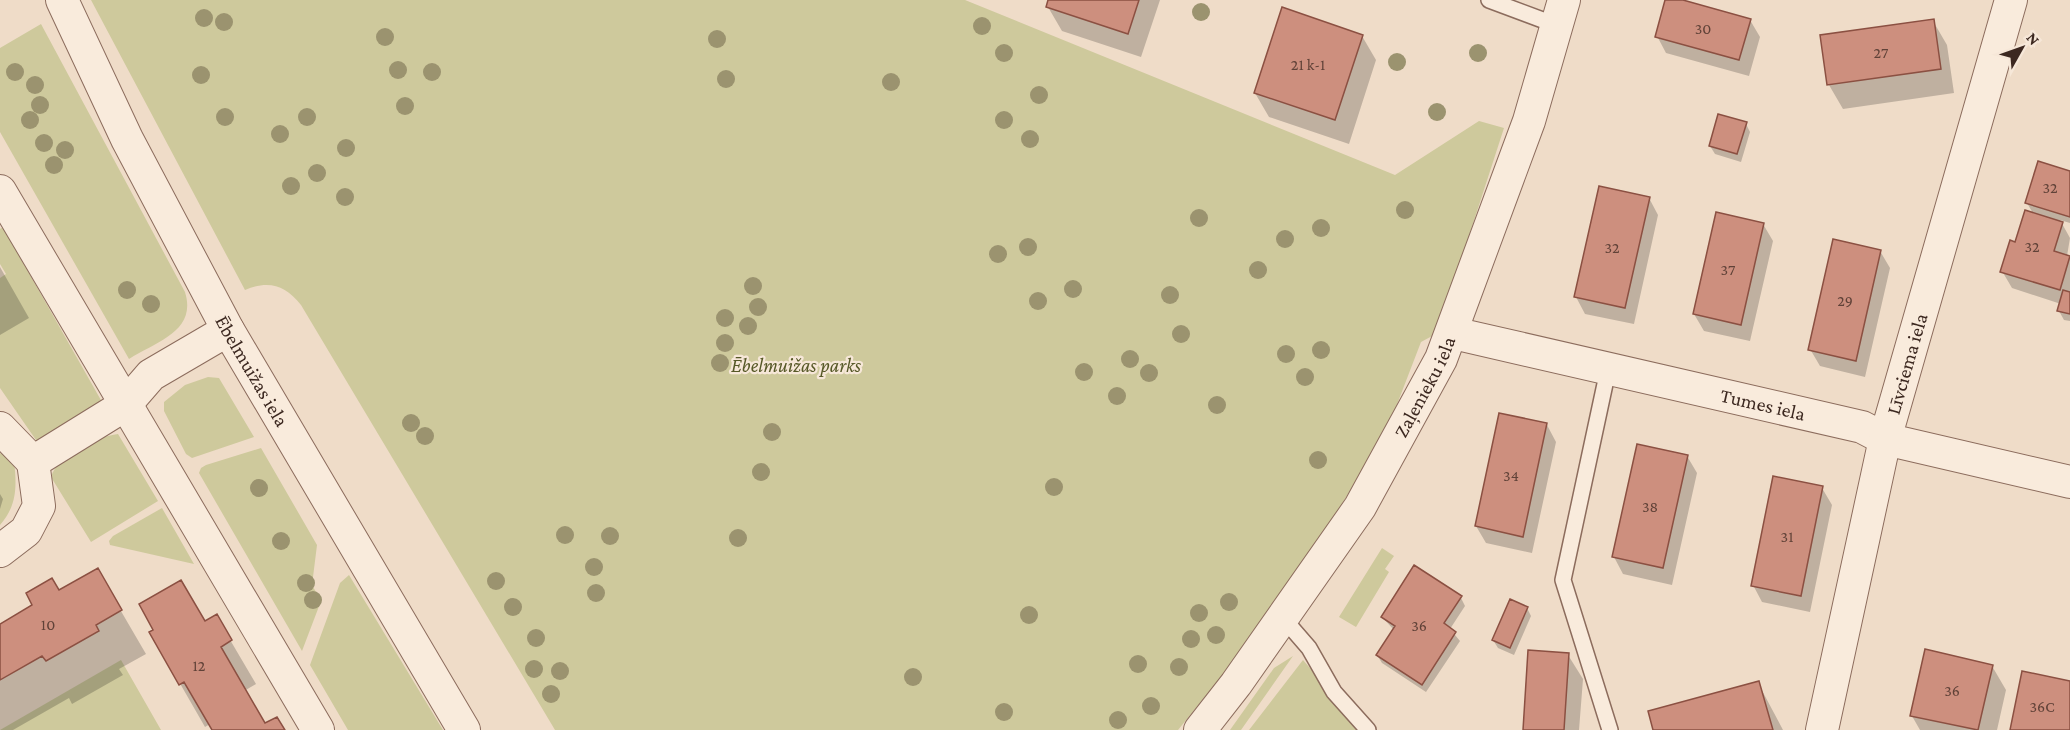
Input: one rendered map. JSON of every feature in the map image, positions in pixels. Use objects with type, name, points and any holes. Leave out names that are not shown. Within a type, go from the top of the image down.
[{"type":"street","name":"Ēbelmuižas iela","points":[[62,0],[127,139],[228,330],[464,730]]},
{"type":"street","name":"Līvciema iela","points":[[1822,730],[1885,439],[2011,0]]},
{"type":"street","name":"Zaļenieku iela","points":[[1200,730],[1283,618],[1360,507],[1416,407],[1453,333],[1529,121],[1560,12]]},
{"type":"street","points":[[0,191],[318,730]]},
{"type":"street","points":[[33,462],[125,405],[151,375],[228,330]]},
{"type":"street","name":"Tumes iela","points":[[1453,333],[1862,427],[1885,439],[2070,482]]},
{"type":"street","points":[[0,428],[33,462],[39,506],[26,531],[0,550]]},
{"type":"lane","points":[[1489,0],[1560,12]]},
{"type":"lane","points":[[1608,370],[1563,580],[1610,730]]},
{"type":"lane","points":[[1283,618],[1309,648],[1334,692],[1368,730]]},
{"type":"green space","name":"Ēbelmuižas parks","points":[[91,0],[965,0],[1395,175],[1479,121],[1504,128],[1468,239],[1466,259],[1434,335],[1421,342],[1396,407],[1397,412],[1318,544],[1230,666],[1178,730],[555,730],[301,305],[289,293],[276,286],[262,285],[245,290]]},
{"type":"green space","points":[[41,24],[185,292],[187,305],[180,326],[163,340],[129,359],[0,132],[0,48]]},
{"type":"green space","points":[[3,227],[102,402],[40,442],[36,440],[0,388],[0,278],[6,274],[0,264],[0,229]]},
{"type":"green space","points":[[208,377],[219,378],[254,437],[192,458],[186,454],[164,411],[164,402],[185,385]]},
{"type":"green space","points":[[118,434],[158,501],[91,542],[51,477],[61,461],[69,454],[89,443]]},
{"type":"green space","points":[[261,448],[317,545],[312,585],[321,601],[302,651],[199,473],[206,465]]},
{"type":"green space","points":[[0,453],[14,461],[15,495],[10,511],[0,525]]},
{"type":"green space","points":[[162,508],[194,564],[110,545],[109,541],[113,536]]},
{"type":"green space","points":[[1382,548],[1394,556],[1385,569],[1389,572],[1356,627],[1339,617]]},
{"type":"green space","points":[[349,575],[443,730],[348,730],[310,665],[340,583]]},
{"type":"green space","points":[[1293,656],[1241,730],[1230,730],[1274,668]]},
{"type":"green space","points":[[121,660],[161,730],[0,730]]},
{"type":"green space","points":[[1303,660],[1363,730],[1249,730]]},
{"type":"building","points":[[1048,0],[1139,0],[1128,34],[1046,7]]},
{"type":"building","points":[[1665,0],[1683,0],[1751,19],[1739,60],[1655,37]]},
{"type":"building","points":[[1282,7],[1363,35],[1335,120],[1254,93]]},
{"type":"building","points":[[1934,19],[1941,69],[1827,85],[1820,35]]},
{"type":"building","points":[[1718,114],[1747,122],[1737,154],[1709,146]]},
{"type":"building","points":[[2038,161],[2070,171],[2070,217],[2025,203]]},
{"type":"building","points":[[1599,186],[1650,197],[1625,308],[1574,297]]},
{"type":"building","points":[[2025,210],[2063,222],[2054,251],[2070,256],[2060,290],[2000,272],[2010,240],[2015,242]]},
{"type":"building","points":[[1716,212],[1764,223],[1741,325],[1693,314]]},
{"type":"building","points":[[1833,239],[1881,250],[1856,361],[1808,350]]},
{"type":"building","points":[[2063,290],[2070,292],[2070,314],[2057,311]]},
{"type":"building","points":[[1499,413],[1547,423],[1523,537],[1475,526]]},
{"type":"building","points":[[1637,444],[1688,455],[1663,568],[1612,557]]},
{"type":"building","points":[[1773,476],[1823,486],[1801,596],[1751,586]]},
{"type":"building","points":[[1414,565],[1462,596],[1444,623],[1456,632],[1422,685],[1376,655],[1395,626],[1381,617]]},
{"type":"building","points":[[98,568],[122,610],[96,625],[99,631],[46,661],[42,656],[0,680],[0,624],[32,605],[26,593],[52,578],[59,590]]},
{"type":"building","points":[[181,580],[205,621],[217,614],[232,640],[221,647],[265,723],[277,717],[285,730],[212,730],[184,682],[179,685],[149,632],[153,630],[139,604]]},
{"type":"building","points":[[1510,599],[1528,607],[1510,648],[1492,640]]},
{"type":"building","points":[[1925,649],[1993,665],[1978,730],[1910,716]]},
{"type":"building","points":[[1528,650],[1569,653],[1564,730],[1523,730]]},
{"type":"building","points":[[2022,671],[2070,681],[2070,730],[2010,730]]},
{"type":"building","points":[[1759,681],[1773,730],[1653,730],[1648,711]]}]
